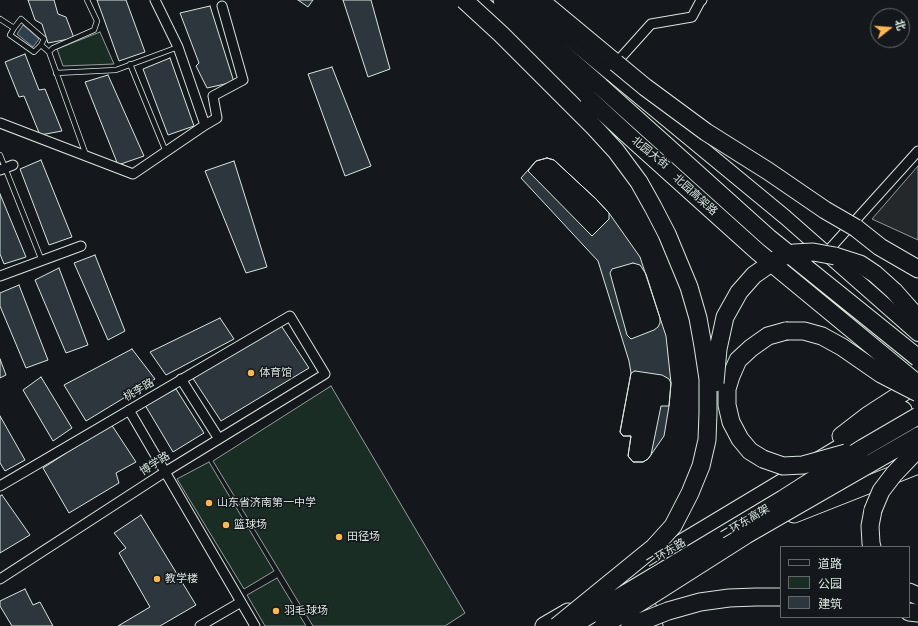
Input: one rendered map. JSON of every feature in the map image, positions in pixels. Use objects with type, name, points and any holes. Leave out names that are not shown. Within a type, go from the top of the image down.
[{"type":"highway","points":[[464,0],[566,98],[616,151],[639,182],[653,207],[667,234],[682,269],[698,318],[708,379],[707,440]]},
{"type":"highway","name":"北园高架路","points":[[477,0],[758,252],[914,383]]},
{"type":"highway","name":"北园高架路","points":[[502,0],[769,238],[918,358]]},
{"type":"highway","points":[[540,0],[645,87],[706,132],[768,171],[825,210],[884,242],[918,256]]},
{"type":"highway","points":[[856,228],[880,247],[918,269]]},
{"type":"highway","points":[[557,626],[654,548],[673,526],[690,493],[701,466],[707,440],[715,384],[718,349],[725,317],[739,292],[754,275],[777,259],[794,254],[813,252],[835,256],[860,264],[875,274],[894,291],[918,318]]},
{"type":"highway","points":[[863,448],[803,465],[782,466],[763,459],[750,451],[740,439],[731,422],[727,405],[727,389],[738,360],[751,348],[768,336],[786,331],[804,331],[822,336],[842,347],[881,374],[914,383],[907,428],[918,443]]},
{"type":"highway","name":"二环东路","points":[[788,479],[867,416],[914,383]]},
{"type":"highway","name":"二环东路","points":[[544,626],[788,479],[910,413]]},
{"type":"highway","name":"二环东高架","points":[[571,626],[777,503],[863,448],[910,413]]},
{"type":"highway","points":[[619,626],[794,514],[866,471],[918,443]]},
{"type":"highway","points":[[872,546],[870,526],[873,510],[881,491],[918,443]]},
{"type":"highway","name":"二环东高架","points":[[603,626],[746,535],[918,443]]},
{"type":"highway","points":[[794,514],[918,465]]},
{"type":"highway","points":[[630,626],[668,611],[700,602],[736,598],[780,597]]},
{"type":"main road","name":"北园大街","points":[[455,0],[485,25],[654,155],[914,383]]},
{"type":"main road","points":[[522,0],[785,217],[918,334]]},
{"type":"street","points":[[155,0],[178,47],[205,125]]},
{"type":"street","points":[[616,63],[651,24],[692,16],[702,0]]},
{"type":"street","points":[[0,123],[133,174],[217,118],[213,96],[243,80],[222,6]]},
{"type":"street","points":[[826,253],[918,150]]},
{"type":"street","points":[[0,276],[81,246]]},
{"type":"street","name":"博学路","points":[[0,579],[165,472],[325,374],[290,316]]},
{"type":"street","name":"桃李路","points":[[0,486],[290,316]]},
{"type":"street","points":[[181,380],[219,439]]},
{"type":"street","points":[[129,410],[255,626]]},
{"type":"street","points":[[200,626],[241,602]]},
{"type":"street","points":[[649,606],[656,626]]},
{"type":"lane","points":[[49,52],[53,48],[94,30],[97,21],[87,0]]},
{"type":"lane","points":[[0,19],[14,28]]},
{"type":"lane","points":[[21,19],[44,39],[41,45],[34,52],[10,35],[14,28],[21,19]]},
{"type":"lane","points":[[41,45],[49,52],[87,157]]},
{"type":"lane","points":[[56,73],[116,70],[178,47]]},
{"type":"lane","points":[[130,64],[166,152]]},
{"type":"lane","points":[[0,155],[42,261]]},
{"type":"green space","points":[[100,32],[114,64],[63,66],[57,49]]},
{"type":"green space","name":"田径场","points":[[331,386],[465,613],[445,626],[313,626],[213,461]]},
{"type":"green space","name":"篮球场","points":[[209,462],[274,571],[244,589],[177,479]]},
{"type":"green space","name":"羽毛球场","points":[[277,578],[306,626],[265,626],[247,595]]},
{"type":"shaded area","points":[[918,166],[918,240],[872,219]]},
{"type":"water","points":[[23,25],[39,39],[33,47],[17,34]]},
{"type":"building","points":[[28,0],[54,0],[58,14],[66,17],[74,38],[48,43],[42,24],[35,20]]},
{"type":"building","points":[[97,0],[126,0],[145,52],[119,61]]},
{"type":"building","points":[[298,0],[313,0],[308,7]]},
{"type":"building","points":[[343,0],[371,0],[390,69],[368,77]]},
{"type":"building","points":[[210,6],[234,82],[207,88],[196,66],[199,63],[180,13]]},
{"type":"building","points":[[25,54],[39,90],[45,89],[62,131],[40,135],[24,96],[19,97],[5,62]]},
{"type":"building","points":[[170,58],[194,126],[168,135],[143,69]]},
{"type":"building","points":[[332,67],[371,166],[345,176],[308,74]]},
{"type":"building","points":[[108,75],[144,156],[118,165],[85,82]]},
{"type":"building","points":[[547,158],[554,160],[609,213],[609,219],[592,236],[528,171],[536,161]]},
{"type":"building","points":[[547,158],[554,160],[596,199],[609,213],[640,257],[666,336],[671,383],[664,436],[648,459],[643,462],[633,462],[628,456],[631,436],[623,436],[620,432],[631,373],[629,361],[598,261],[521,178],[536,161]]},
{"type":"building","points":[[41,160],[72,237],[49,245],[20,169]]},
{"type":"building","points":[[234,161],[267,267],[246,273],[205,171]]},
{"type":"building","points":[[0,194],[26,257],[4,264],[0,254]]},
{"type":"building","points":[[95,255],[125,331],[108,340],[74,263]]},
{"type":"building","points":[[633,263],[640,265],[646,274],[660,318],[660,323],[654,330],[631,339],[627,335],[610,273],[612,269]]},
{"type":"building","points":[[59,268],[88,345],[66,353],[35,280]]},
{"type":"building","points":[[19,285],[48,360],[26,368],[0,306],[0,293]]},
{"type":"building","points":[[220,318],[234,339],[166,375],[150,352]]},
{"type":"building","name":"体育馆","points":[[280,324],[309,368],[221,421],[192,377]]},
{"type":"building","points":[[132,349],[155,379],[86,421],[64,385]]},
{"type":"building","points":[[0,359],[6,375],[0,378]]},
{"type":"building","points":[[635,371],[662,375],[669,379],[671,383],[669,406],[661,406],[651,455],[643,462],[633,462],[628,456],[631,436],[623,436],[620,432],[631,373]]},
{"type":"building","points":[[41,377],[72,428],[53,441],[23,390]]},
{"type":"building","points":[[176,389],[204,433],[173,452],[145,405]]},
{"type":"building","points":[[0,416],[25,460],[5,471],[0,463]]},
{"type":"building","points":[[111,424],[136,462],[116,473],[119,483],[69,513],[43,468]]},
{"type":"building","points":[[2,495],[30,535],[0,553],[0,496]]},
{"type":"building","name":"教学楼","points":[[141,515],[196,605],[160,626],[118,626],[150,607],[119,553],[126,548],[114,533]]},
{"type":"building","points":[[25,589],[33,605],[40,602],[53,626],[12,626],[0,606],[0,601]]},
{"type":"place","name":"体育馆","points":[[251,373]]},
{"type":"place","name":"山东省济南第一中学","points":[[209,503]]},
{"type":"place","name":"篮球场","points":[[226,525]]},
{"type":"place","name":"田径场","points":[[339,537]]},
{"type":"place","name":"教学楼","points":[[157,579]]},
{"type":"place","name":"羽毛球场","points":[[276,611]]}]
